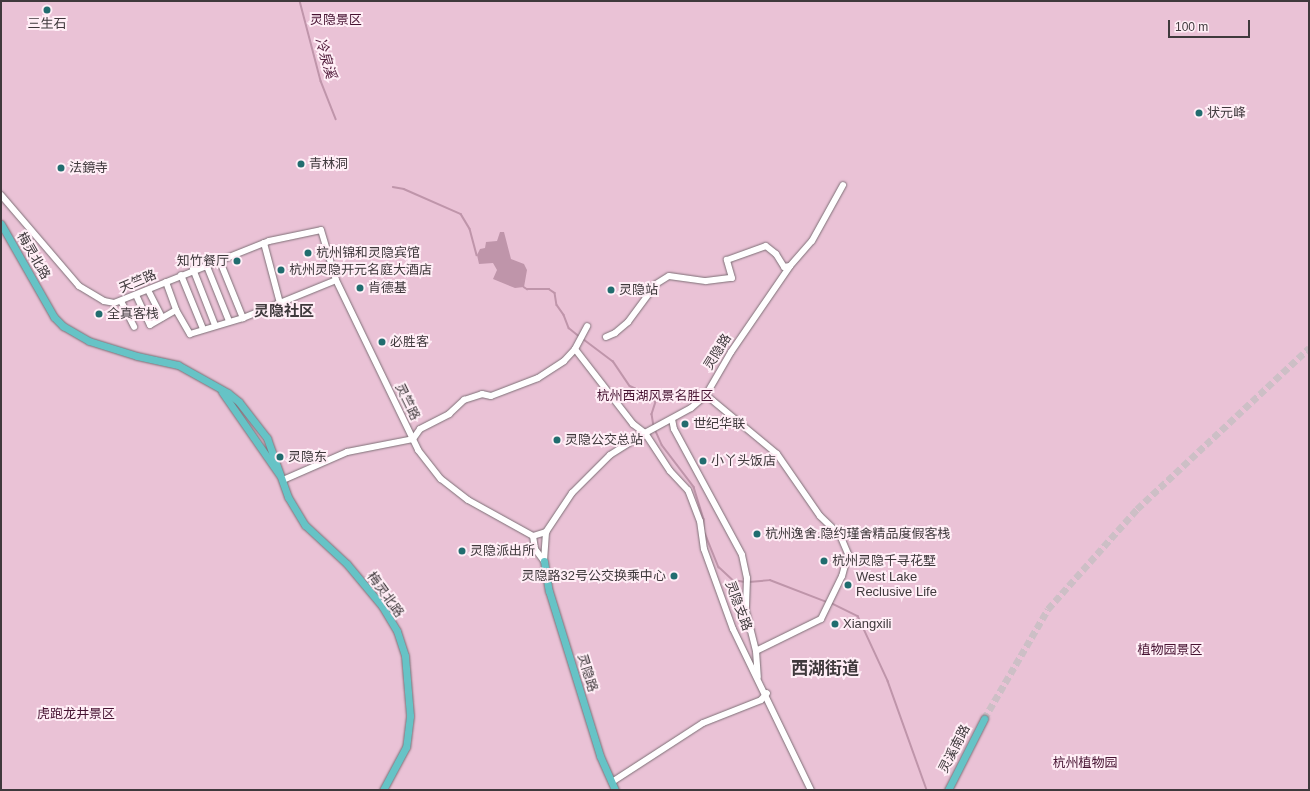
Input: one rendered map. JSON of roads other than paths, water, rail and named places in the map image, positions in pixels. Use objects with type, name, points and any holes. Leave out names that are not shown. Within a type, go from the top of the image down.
[{"type":"main road","name":"梅灵北路","points":[[1,224],[45,300],[56,313],[77,330],[128,352],[178,364],[217,386],[239,402],[260,426],[283,480],[288,496],[305,525],[347,564],[382,606],[397,631],[405,656],[410,716],[406,747],[383,790]]},
{"type":"main road","name":"梅灵北路","points":[[217,386],[283,480]]},
{"type":"main road","name":"灵隐路","points":[[544,561],[549,591],[600,756],[615,790]]},
{"type":"main road","name":"灵溪南路","points":[[948,790],[984,719]]},
{"type":"street","name":"灵隐路","points":[[546,532],[572,493],[610,455],[647,432],[691,408],[706,395],[731,352],[790,266],[812,241],[843,185]]},
{"type":"street","name":"天竺路","points":[[1,194],[80,286],[104,302],[121,301],[193,269],[264,242],[321,230]]},
{"type":"street","name":"灵竺路","points":[[321,230],[336,280],[413,439],[440,478],[468,500],[533,536]]},
{"type":"street","points":[[264,242],[280,303]]},
{"type":"street","points":[[606,337],[615,333],[628,322],[656,284],[669,276],[706,282],[732,278],[727,260],[766,246],[776,254],[784,267],[790,266]]},
{"type":"street","points":[[219,259],[243,318]]},
{"type":"street","points":[[206,264],[228,321]]},
{"type":"street","points":[[193,269],[215,325]]},
{"type":"street","points":[[181,275],[203,329]]},
{"type":"street","points":[[166,282],[176,310],[190,334],[228,321],[243,318],[336,280]]},
{"type":"street","points":[[148,290],[162,318]]},
{"type":"street","points":[[136,295],[150,324],[176,310]]},
{"type":"street","points":[[121,301],[134,327]]},
{"type":"street","points":[[283,480],[347,452],[413,439],[420,429],[450,414],[464,400],[482,394],[491,396],[538,378],[564,360],[575,349],[578,340],[587,326]]},
{"type":"street","name":"灵隐支路","points":[[575,349],[633,424],[647,432],[670,471],[688,490],[700,521],[704,549],[726,610],[811,790]]},
{"type":"street","points":[[706,395],[777,454],[820,516],[845,542],[848,554],[847,566],[821,619],[756,651]]},
{"type":"street","points":[[672,419],[674,429],[737,542],[747,578],[746,611],[756,651],[758,677]]},
{"type":"street","points":[[546,532],[544,561],[535,549],[533,536],[546,532]]},
{"type":"street","points":[[612,782],[704,723],[761,700],[766,693]]},
{"type":"waterway","name":"冷泉溪","points":[[300,1],[321,81],[336,119]]},
{"type":"waterway","points":[[393,187],[404,189],[461,214],[470,229],[477,255]]},
{"type":"waterway","points":[[524,287],[527,289],[549,289],[555,293],[557,305],[564,315],[569,328],[579,336]]},
{"type":"waterway","points":[[582,338],[613,361],[630,386],[646,393],[656,402],[652,414],[654,426]]},
{"type":"waterway","points":[[655,429],[662,445],[694,487],[704,519],[704,529]]},
{"type":"waterway","points":[[705,533],[719,567],[733,580],[745,582]]},
{"type":"waterway","points":[[749,582],[770,580],[827,602]]},
{"type":"waterway","points":[[831,603],[858,616],[888,681],[927,790]]},
{"type":"tunnel","points":[[984,719],[1048,609],[1137,509],[1309,348]]},
{"type":"place","name":"三生石","points":[[47,10]]},
{"type":"place","name":"状元峰","points":[[1199,113]]},
{"type":"place","name":"青林洞","points":[[301,164]]},
{"type":"place","name":"法鏡寺","points":[[61,168]]},
{"type":"place","name":"杭州锦和灵隐宾馆","points":[[308,253]]},
{"type":"place","name":"知竹餐厅","points":[[237,261]]},
{"type":"place","name":"杭州灵隐开元名庭大酒店","points":[[281,270]]},
{"type":"place","name":"肯德基","points":[[360,288]]},
{"type":"place","name":"灵隐站","points":[[611,290]]},
{"type":"place","name":"全真客栈","points":[[99,314]]},
{"type":"place","name":"必胜客","points":[[382,342]]},
{"type":"place","name":"世纪华联","points":[[685,424]]},
{"type":"place","name":"灵隐公交总站","points":[[557,440]]},
{"type":"place","name":"灵隐东","points":[[280,457]]},
{"type":"place","name":"小丫头饭店","points":[[703,461]]},
{"type":"place","name":"杭州逸舍.隐约瑾舍精品度假客栈","points":[[757,534]]},
{"type":"place","name":"灵隐派出所","points":[[462,551]]},
{"type":"place","name":"杭州灵隐千寻花墅","points":[[824,561]]},
{"type":"place","name":"灵隐路32号公交换乘中心","points":[[674,576]]},
{"type":"place","name":"West Lake Reclusive Life","points":[[848,585]]},
{"type":"place","name":"Xiangxili","points":[[835,624]]},
{"type":"district","name":"灵隐社区","points":[[284,311]]},
{"type":"district","name":"西湖街道","points":[[825,669]]},
{"type":"park label","name":"灵隐景区","points":[[336,20]]},
{"type":"park label","name":"杭州西湖风景名胜区","points":[[655,396]]},
{"type":"park label","name":"植物园景区","points":[[1170,650]]},
{"type":"park label","name":"虎跑龙井景区","points":[[76,714]]},
{"type":"park label","name":"杭州植物园","points":[[1085,763]]}]
